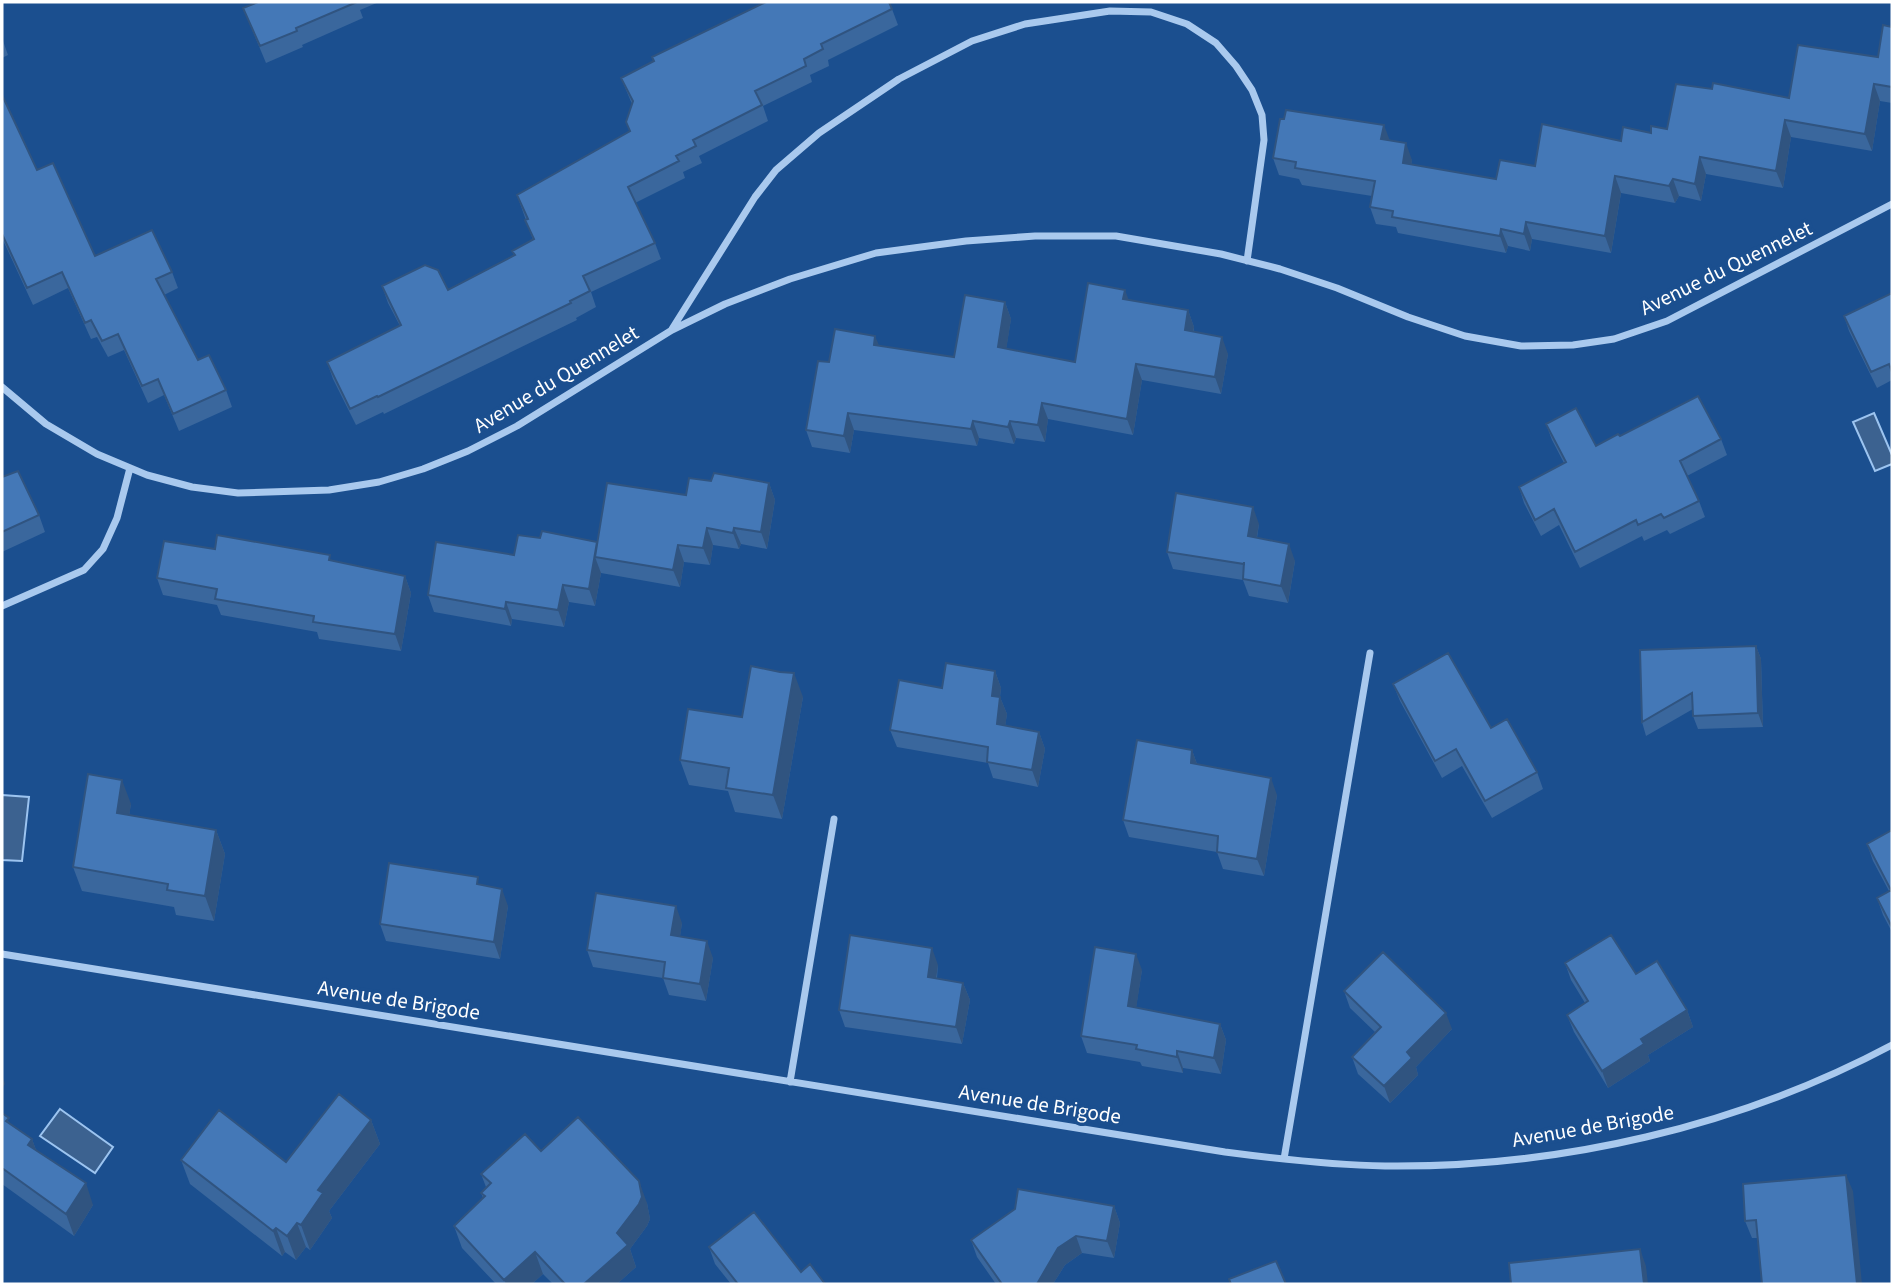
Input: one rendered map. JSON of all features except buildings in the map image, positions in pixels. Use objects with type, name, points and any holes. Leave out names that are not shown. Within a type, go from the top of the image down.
[{"type":"street","name":"Avenue du Quennelet","points":[[672,330],[755,197],[776,170],[819,133],[899,79],[972,41],[1025,24],[1110,11],[1151,12],[1187,24],[1216,43],[1252,90],[1262,115],[1264,140],[1247,261]]},
{"type":"street","name":"Avenue du Quennelet","points":[[2,387],[46,424],[97,454],[147,475],[192,487],[238,492],[329,490],[379,482],[423,469],[468,451],[517,426],[672,330],[725,304],[790,279],[876,253],[966,241],[1035,236],[1116,236],[1247,261],[1337,288],[1408,317],[1465,336],[1521,346],[1573,345],[1614,339],[1667,321],[1892,204]]},
{"type":"street","points":[[2,606],[84,570],[103,549],[117,518],[130,468]]},
{"type":"street","points":[[1284,1159],[1370,653]]},
{"type":"street","points":[[790,1082],[834,819]]},
{"type":"street","name":"Avenue de Brigode","points":[[2,954],[1226,1152],[1385,1166],[1454,1165],[1515,1159],[1614,1143],[1695,1125],[1793,1090],[1892,1045]]},
{"type":"water","points":[[1874,413],[1892,455],[1892,464],[1875,471],[1853,422]]},
{"type":"water","points":[[2,795],[29,797],[22,861],[2,860]]},
{"type":"water","points":[[60,1109],[113,1147],[95,1173],[40,1136]]}]
